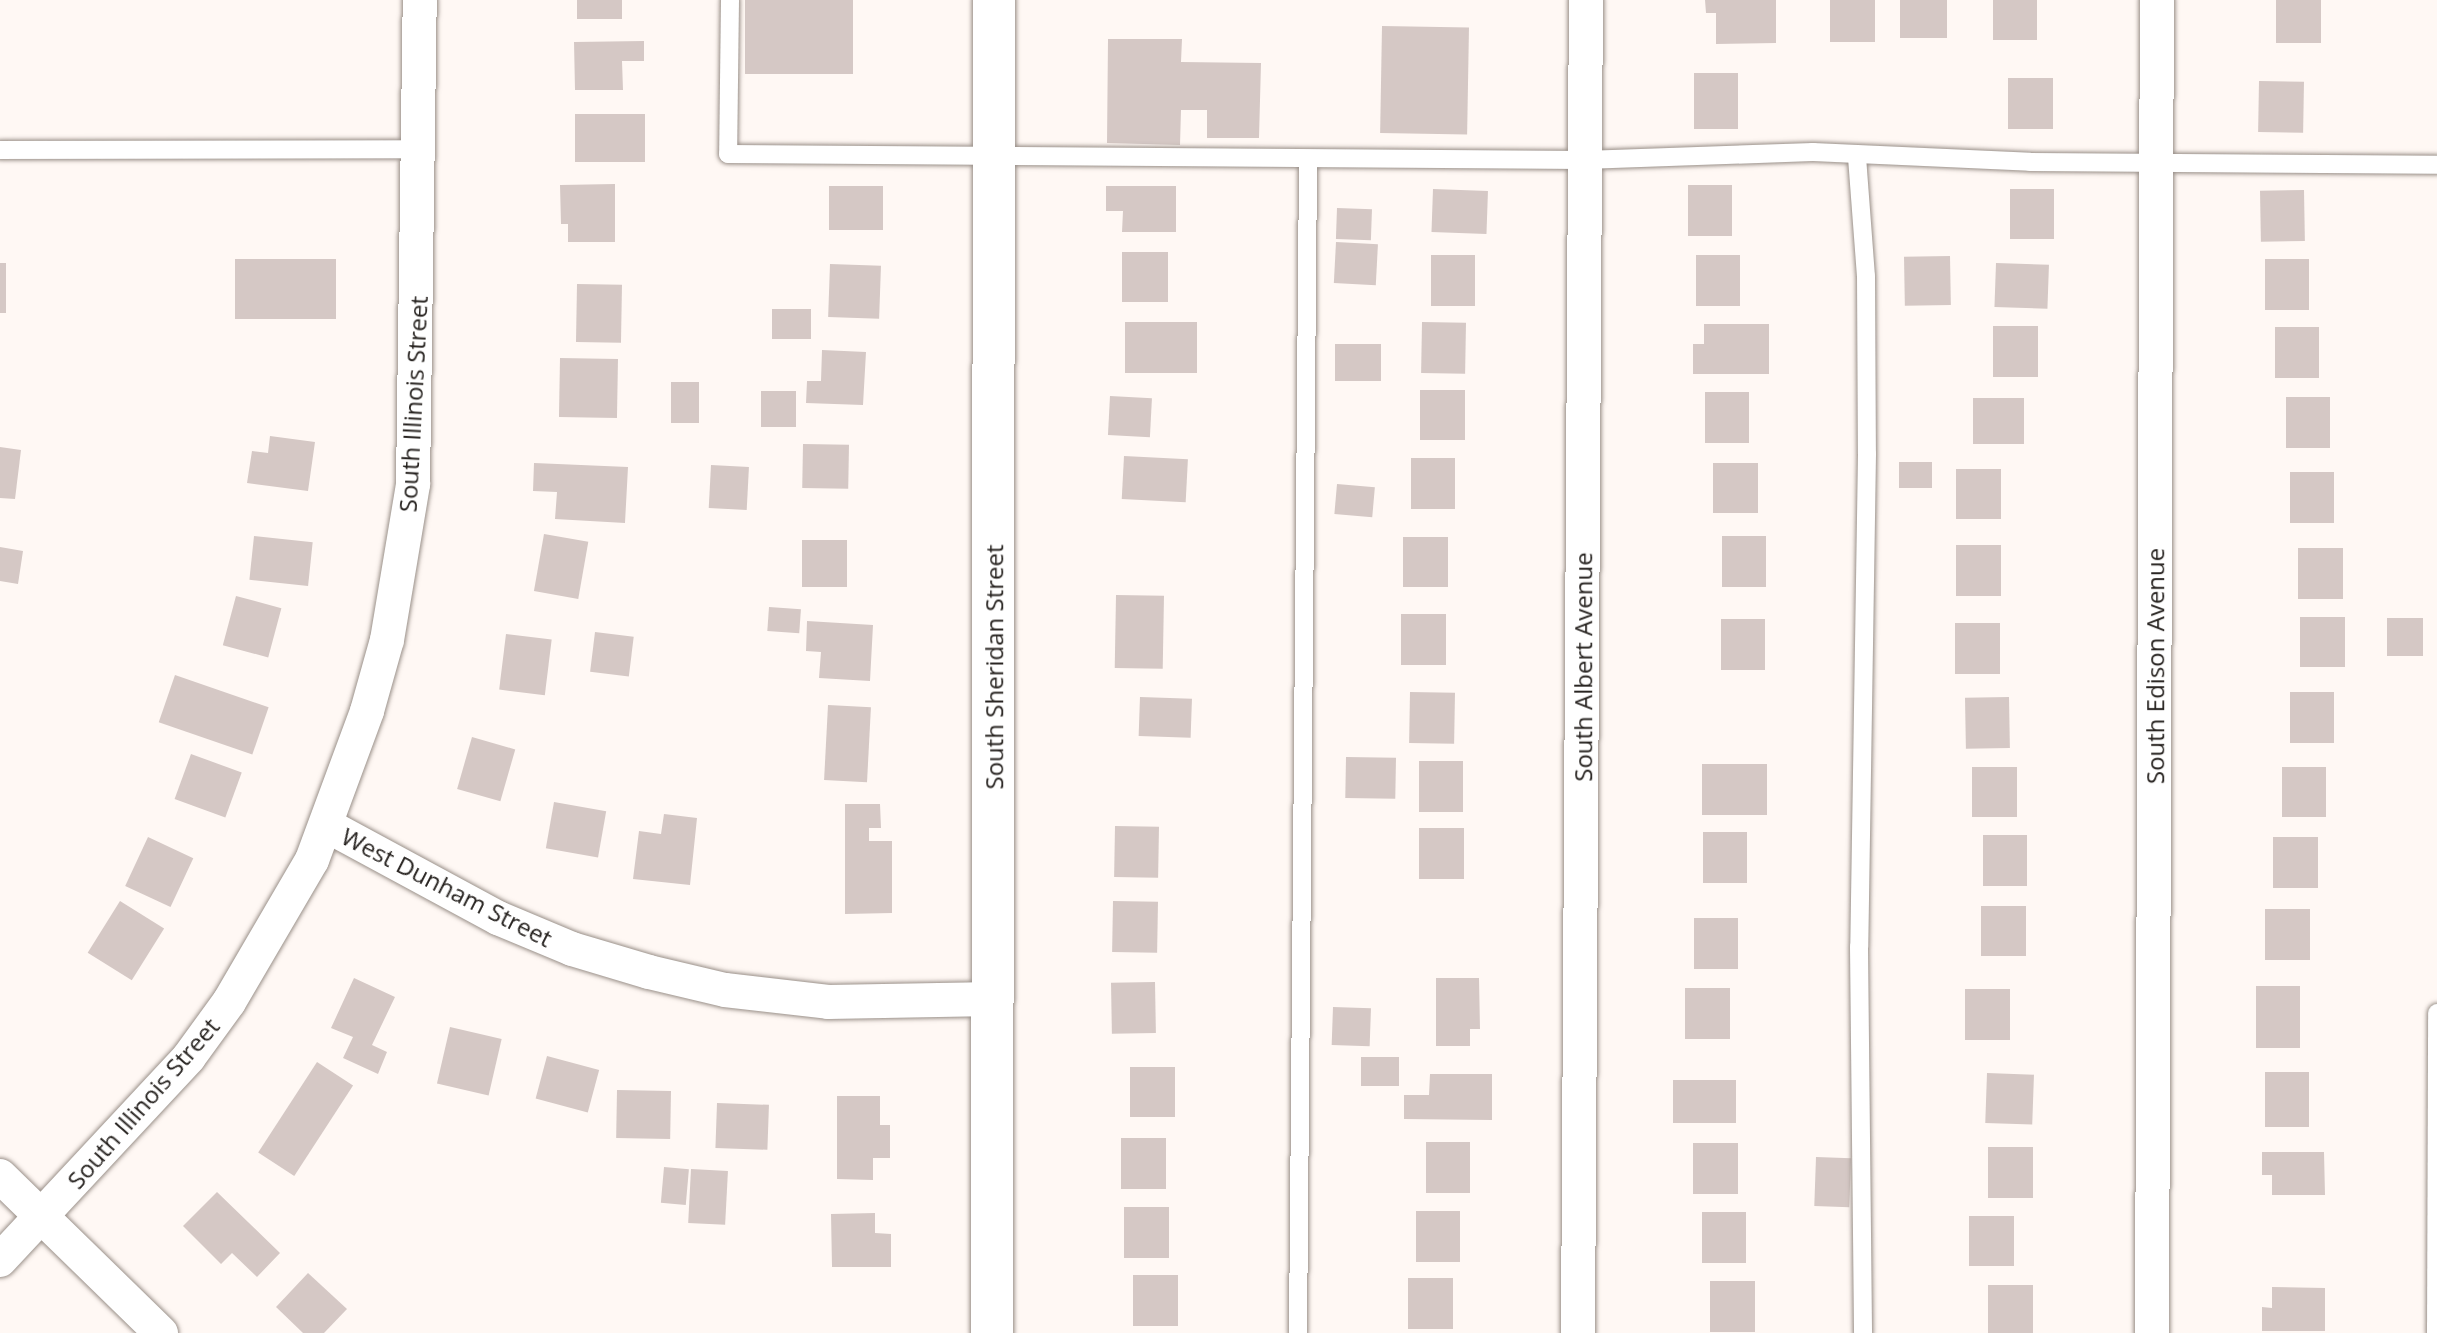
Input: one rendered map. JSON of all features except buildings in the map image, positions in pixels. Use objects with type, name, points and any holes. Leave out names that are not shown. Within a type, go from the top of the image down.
[{"type":"street","name":"South Illinois Street","points":[[0,1260],[43,1217],[197,1046],[278,923],[326,825],[387,640],[411,498],[420,149],[420,0]]},
{"type":"street","name":"South Sheridan Street","points":[[992,1333],[994,0]]},
{"type":"street","name":"South Albert Avenue","points":[[1578,1333],[1586,0]]},
{"type":"street","name":"South Edison Avenue","points":[[2152,1333],[2157,0]]},
{"type":"street","name":"West Dunham Street","points":[[326,825],[498,918],[572,949],[649,972],[725,990],[828,1002],[994,999]]},
{"type":"street","points":[[0,1176],[161,1333]]},
{"type":"lane","points":[[730,0],[728,154],[994,159],[1584,160],[1769,152],[1857,157],[2437,165]]},
{"type":"lane","points":[[0,150],[420,149]]},
{"type":"lane","points":[[1857,157],[1866,276],[1867,439],[1859,947],[1863,1333]]},
{"type":"lane","points":[[1298,1333],[1308,159]]},
{"type":"lane","points":[[2436,1333],[2437,1013]]}]
